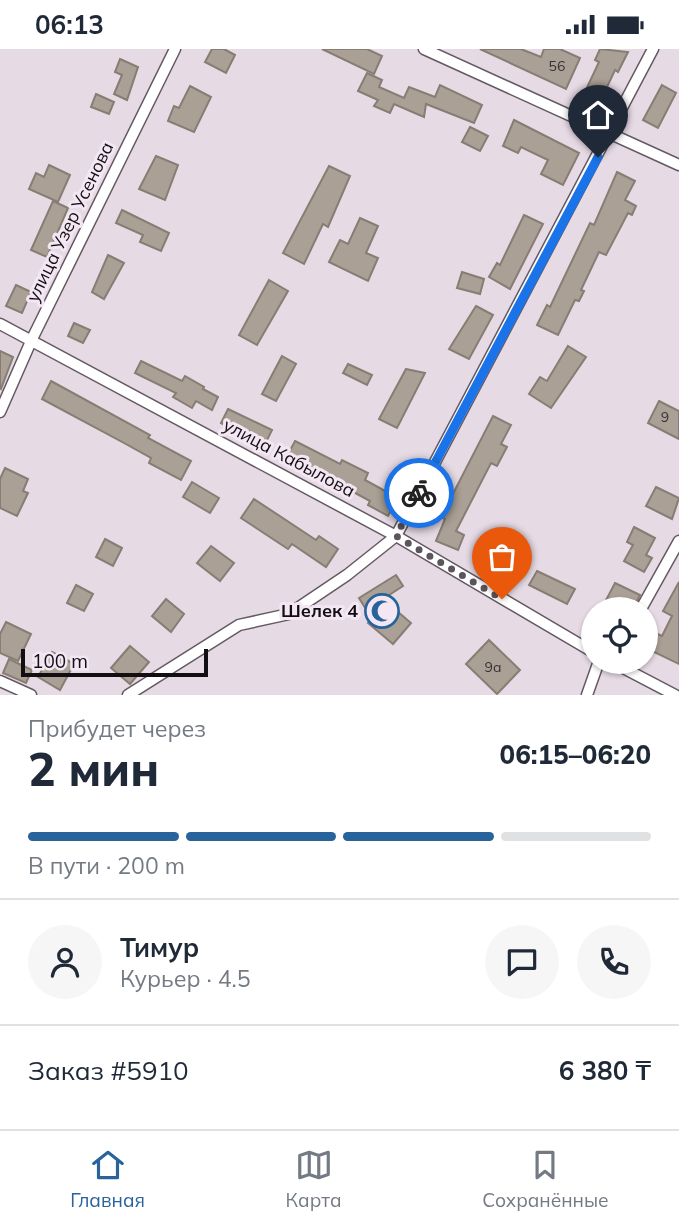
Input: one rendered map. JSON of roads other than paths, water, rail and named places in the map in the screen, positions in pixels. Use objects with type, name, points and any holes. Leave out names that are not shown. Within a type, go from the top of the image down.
[{"type":"street","name":"улица Узер Усенова","points":[[0,412],[32,339],[175,49]]},
{"type":"street","points":[[424,49],[679,165]]},
{"type":"street","points":[[128,695],[239,625],[289,614],[347,575],[396,536],[653,49]]},
{"type":"street","name":"улица Кабылова","points":[[0,324],[396,536],[581,645]]},
{"type":"street","points":[[648,597],[679,541]]},
{"type":"street","points":[[587,695],[594,674]]},
{"type":"street","points":[[634,674],[675,695]]},
{"type":"street","points":[[0,681],[31,695]]},
{"type":"place","name":"Шелек 4","points":[[382,611]]}]
